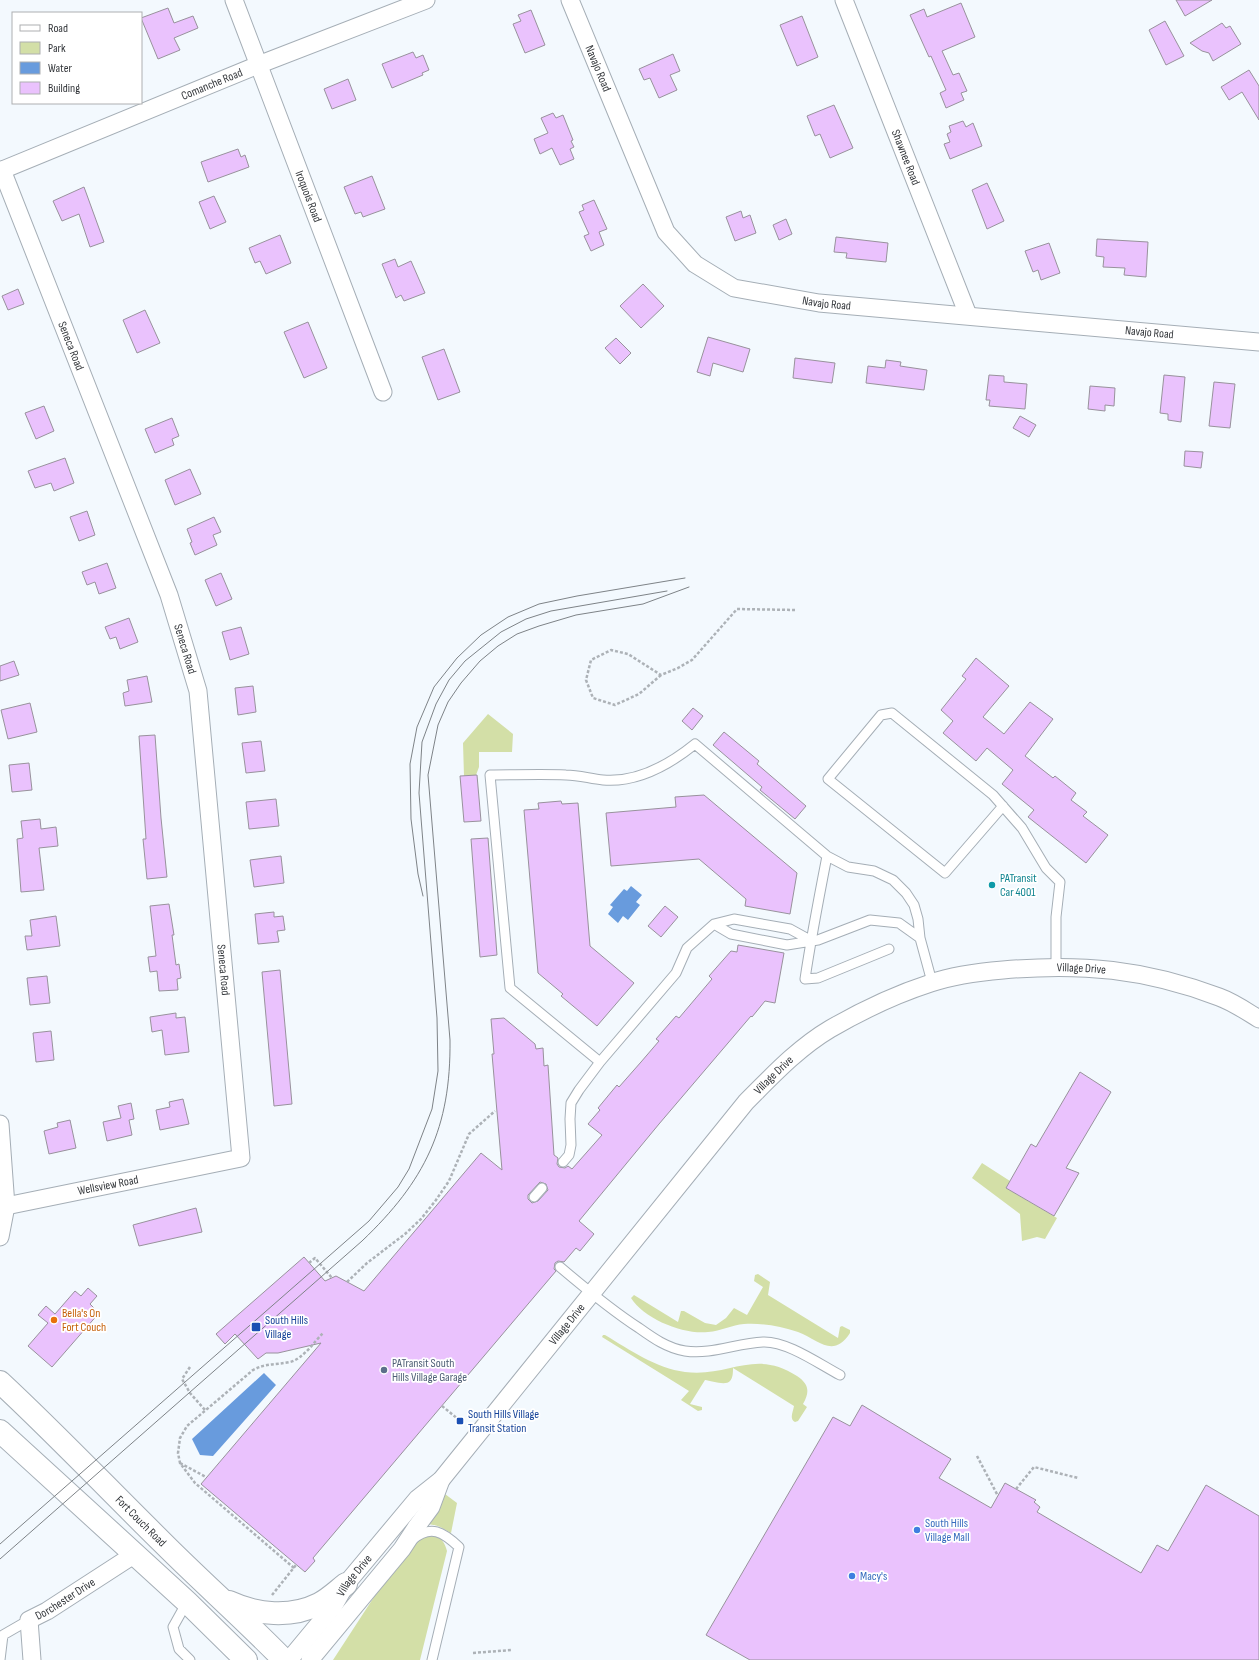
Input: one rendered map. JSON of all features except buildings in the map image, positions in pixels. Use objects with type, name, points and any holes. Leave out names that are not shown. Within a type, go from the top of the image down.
[{"type":"street","name":"Iroquois Road","points":[[234,0],[383,392]]},
{"type":"street","name":"Comanche Road","points":[[1,171],[258,65],[426,0]]},
{"type":"street","name":"Navajo Road","points":[[570,0],[666,232],[694,264],[734,288],[819,303],[968,315],[1259,342]]},
{"type":"street","name":"Shawnee Road","points":[[844,0],[968,315]]},
{"type":"street","name":"Seneca Road","points":[[1,171],[169,595],[198,691],[241,1158]]},
{"type":"street","name":"Village Drive","points":[[289,1660],[333,1607],[346,1584],[417,1499],[441,1480],[736,1114],[784,1063],[829,1030],[873,1007],[932,982],[980,972],[1056,967],[1118,970],[1165,979],[1221,998],[1259,1018]]},
{"type":"street","points":[[0,1124],[3,1207],[0,1237]]},
{"type":"street","name":"Wellsview Road","points":[[3,1207],[241,1158]]},
{"type":"street","name":"Fort Couch Road","points":[[0,1382],[284,1660]]},
{"type":"street","points":[[2,1435],[135,1554],[246,1660]]},
{"type":"street","name":"Village Drive","points":[[310,1660],[402,1549],[416,1526],[431,1507],[441,1480]]},
{"type":"street","name":"Dorchester Drive","points":[[32,1660],[29,1620],[47,1611],[135,1554]]},
{"type":"street","points":[[220,1597],[238,1606],[252,1610],[264,1612],[289,1612],[309,1608],[319,1604],[346,1584]]},
{"type":"lane","points":[[1003,806],[945,873],[828,779],[881,715],[892,713],[993,795],[1003,806],[1022,828],[1046,868],[1060,882],[1056,917],[1056,967]]},
{"type":"lane","points":[[600,1062],[510,988],[490,775],[568,775],[604,780],[625,780],[646,774],[676,759],[695,744],[827,856],[848,867],[874,871],[893,880],[906,892],[914,905],[918,919],[920,938],[932,982]]},
{"type":"lane","points":[[827,856],[814,927],[810,940],[805,979],[818,978],[889,949]]},
{"type":"lane","points":[[563,1162],[569,1155],[570,1150],[571,1103],[579,1090],[600,1062],[676,973],[688,948],[714,924],[734,919],[790,929],[810,940]]},
{"type":"lane","points":[[714,924],[731,934],[787,945],[810,940],[818,940],[870,920],[899,923],[920,938]]},
{"type":"lane","points":[[534,1197],[542,1188]]},
{"type":"lane","points":[[560,1267],[614,1312],[663,1345],[685,1351],[710,1351],[735,1345],[764,1342],[786,1347],[840,1375]]},
{"type":"lane","points":[[402,1549],[422,1534],[434,1531],[444,1534],[459,1547],[432,1660]]},
{"type":"lane","points":[[187,1602],[173,1627],[179,1649],[190,1660]]},
{"type":"lane","points":[[0,1660],[2,1636],[29,1620]]},
{"type":"path","points":[[661,675],[628,654],[611,650],[591,660],[586,680],[593,698],[615,705],[639,694],[661,675],[692,660],[737,609],[795,610]]},
{"type":"path","points":[[347,1282],[367,1262],[406,1234],[421,1219],[449,1181],[469,1134],[495,1111]]},
{"type":"path","points":[[309,1263],[315,1258],[332,1278]]},
{"type":"path","points":[[271,1596],[295,1566],[194,1483],[180,1463],[178,1453],[180,1438],[187,1426],[253,1370],[263,1365],[291,1362],[302,1355],[323,1333]]},
{"type":"path","points":[[190,1367],[182,1380],[190,1393],[205,1410]]},
{"type":"path","points":[[442,1406],[458,1419]]},
{"type":"path","points":[[977,1456],[998,1496]]},
{"type":"path","points":[[180,1463],[206,1477]]},
{"type":"path","points":[[1016,1489],[1034,1467],[1078,1478]]},
{"type":"path","points":[[473,1653],[511,1650]]},
{"type":"green space","points":[[488,714],[513,734],[512,752],[479,752],[479,767],[476,775],[464,776],[463,743]]},
{"type":"green space","points":[[982,1163],[1010,1181],[1006,1188],[1057,1218],[1045,1239],[1037,1237],[1022,1241],[1020,1214],[972,1178]]},
{"type":"green space","points":[[758,1274],[770,1282],[768,1295],[838,1338],[840,1327],[842,1326],[850,1330],[850,1333],[844,1341],[838,1345],[832,1346],[819,1343],[798,1332],[765,1325],[744,1324],[708,1332],[688,1331],[665,1324],[655,1319],[637,1306],[631,1298],[634,1295],[678,1322],[681,1311],[684,1311],[705,1323],[716,1325],[726,1318],[734,1308],[747,1315],[763,1287],[754,1281],[755,1275]]},
{"type":"green space","points":[[603,1335],[664,1367],[674,1370],[700,1373],[754,1364],[768,1364],[782,1368],[797,1376],[806,1385],[807,1396],[803,1404],[807,1407],[798,1421],[793,1421],[792,1413],[794,1406],[733,1368],[732,1378],[728,1382],[722,1383],[705,1380],[690,1404],[702,1407],[702,1410],[698,1411],[681,1400],[689,1391],[602,1337]]},
{"type":"green space","points":[[445,1494],[457,1503],[451,1533],[430,1524],[421,1525]]},
{"type":"green space","points":[[435,1535],[443,1542],[447,1551],[420,1660],[333,1660],[374,1597],[371,1595],[421,1536]]},
{"type":"water","points":[[631,886],[642,895],[636,902],[640,905],[628,920],[623,916],[618,923],[608,914],[613,907],[610,905],[624,889],[627,891]]},
{"type":"water","points":[[264,1373],[276,1385],[213,1456],[200,1455],[192,1439]]},
{"type":"tram line","points":[[423,896],[418,874],[411,819],[410,764],[417,727],[434,687],[457,658],[481,635],[508,617],[539,604],[577,596],[685,578]]},
{"type":"tram line","points":[[0,1559],[362,1241],[384,1219],[418,1174],[430,1151],[446,1100],[450,1040],[428,775],[438,725],[448,702],[461,683],[480,661],[498,646],[517,634],[576,615],[643,604],[689,587]]},
{"type":"tram line","points":[[0,1544],[369,1221],[398,1187],[409,1169],[432,1109],[438,1071],[437,1018],[419,793],[422,742],[436,704],[449,680],[465,661],[501,632],[526,619],[551,611],[667,591]]},
{"type":"place","name":"PATransit Car 4001","points":[[992,885]]},
{"type":"place","name":"Bella's On Fort Couch","points":[[54,1320]]},
{"type":"place","name":"South Hills Village","points":[[256,1327]]},
{"type":"place","name":"PATransit South Hills Village Garage","points":[[384,1370]]},
{"type":"place","name":"South Hills Village Transit Station","points":[[460,1421]]},
{"type":"place","name":"South Hills Village Mall","points":[[917,1530]]},
{"type":"place","name":"Macy's","points":[[852,1576]]}]
